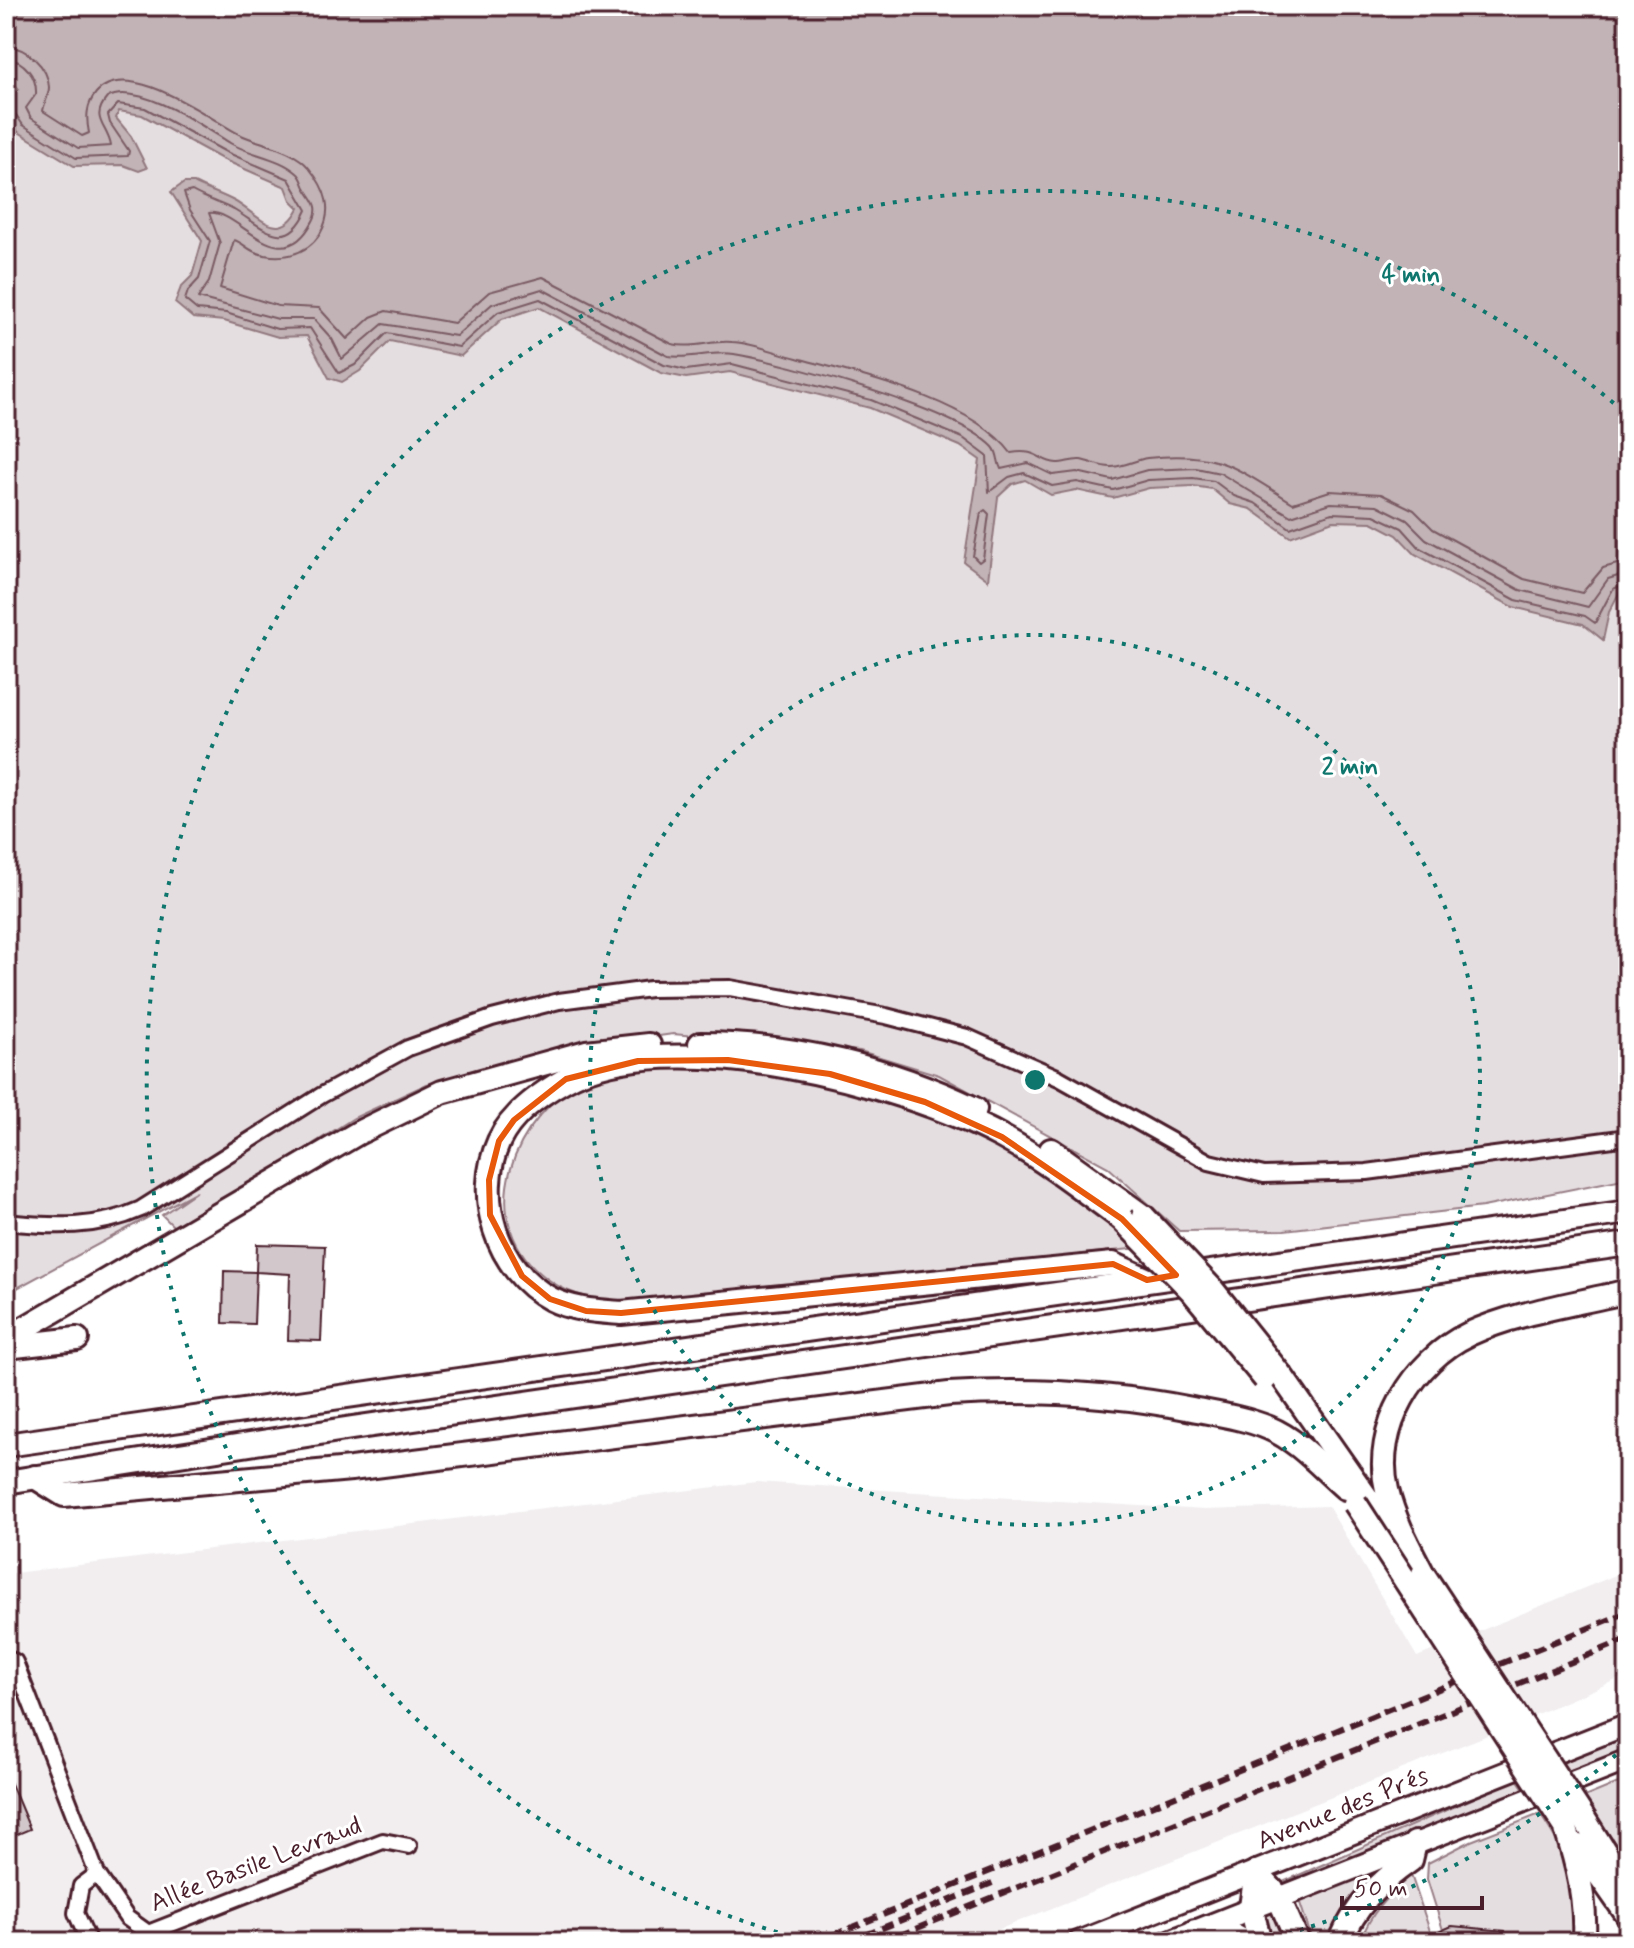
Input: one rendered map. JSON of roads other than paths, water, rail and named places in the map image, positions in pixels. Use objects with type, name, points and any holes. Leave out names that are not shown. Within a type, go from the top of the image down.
[{"type":"main road","points":[[6,1339],[358,1133],[442,1092],[586,1052],[633,1046],[729,1044],[838,1059],[933,1089],[1079,1167],[1133,1218],[1192,1291],[1274,1378],[1364,1495],[1574,1822],[1628,1889]]},
{"type":"main road","points":[[1133,1218],[1002,1137],[925,1102],[830,1074],[728,1060],[638,1061],[599,1066],[566,1079],[534,1100],[514,1120],[499,1141],[489,1180],[490,1215],[502,1248],[522,1276],[550,1299],[586,1311],[621,1313],[1113,1264],[1147,1280]]},
{"type":"main road","points":[[6,1445],[1628,1212]]},
{"type":"main road","points":[[6,1482],[352,1428],[1628,1244]]},
{"type":"main road","points":[[1364,1495],[1385,1450],[1391,1420],[1410,1384],[1436,1355],[1469,1334],[1628,1291]]},
{"type":"main road","points":[[6,1347],[77,1339]]},
{"type":"main road","points":[[35,1477],[64,1495],[351,1469],[949,1394],[1021,1390],[1127,1398],[1246,1420],[1271,1429],[1293,1442],[1396,1519],[1423,1574],[1628,1916]]},
{"type":"main road","name":"Avenue des Prés","points":[[1078,1942],[1628,1724]]},
{"type":"main road","points":[[1167,1942],[1628,1760]]},
{"type":"main road","points":[[1574,1822],[1586,1910],[1584,1942]]},
{"type":"main road","points":[[1340,1942],[1357,1907],[1380,1882],[1411,1860],[1415,1843]]},
{"type":"main road","points":[[1256,1872],[1278,1896],[1298,1942]]},
{"type":"main road","points":[[1256,1872],[1251,1907],[1260,1942]]},
{"type":"main road","points":[[1195,1931],[1231,1934],[1245,1942]]},
{"type":"street","points":[[6,1222],[53,1227],[117,1220],[141,1209],[322,1095],[408,1048],[492,1018],[559,1001],[650,989],[730,988],[886,1016],[967,1037],[1059,1078],[1209,1162],[1264,1175],[1367,1172],[1628,1137]]},
{"type":"street","name":"Allée Basile Levraud","points":[[6,1658],[15,1662],[97,1874],[127,1918],[146,1938],[383,1841],[409,1846]]},
{"type":"street","points":[[89,1942],[76,1913],[81,1886],[97,1874]]},
{"type":"water","points":[[6,6],[1628,6],[1628,590],[1619,593],[1609,612],[1603,640],[1583,624],[1513,607],[1415,554],[1397,535],[1372,522],[1333,521],[1290,537],[1251,509],[1230,504],[1212,489],[1193,486],[1149,488],[1113,498],[1076,490],[1051,495],[1025,480],[1012,484],[998,497],[988,580],[964,562],[980,460],[960,446],[870,408],[730,372],[686,378],[661,373],[539,307],[502,319],[461,356],[390,341],[360,371],[342,382],[329,378],[307,336],[278,337],[224,321],[193,318],[175,303],[181,287],[192,276],[202,241],[171,192],[184,183],[194,183],[234,201],[276,226],[284,225],[299,208],[291,200],[286,187],[222,159],[142,115],[119,111],[116,118],[131,136],[147,168],[139,171],[123,165],[74,166],[17,131],[6,112],[6,97],[19,89],[6,75]]},
{"type":"railway","points":[[816,1942],[1628,1612]]},
{"type":"railway","points":[[883,1942],[1628,1639]]},
{"type":"railway","points":[[848,1942],[995,1882]]}]
